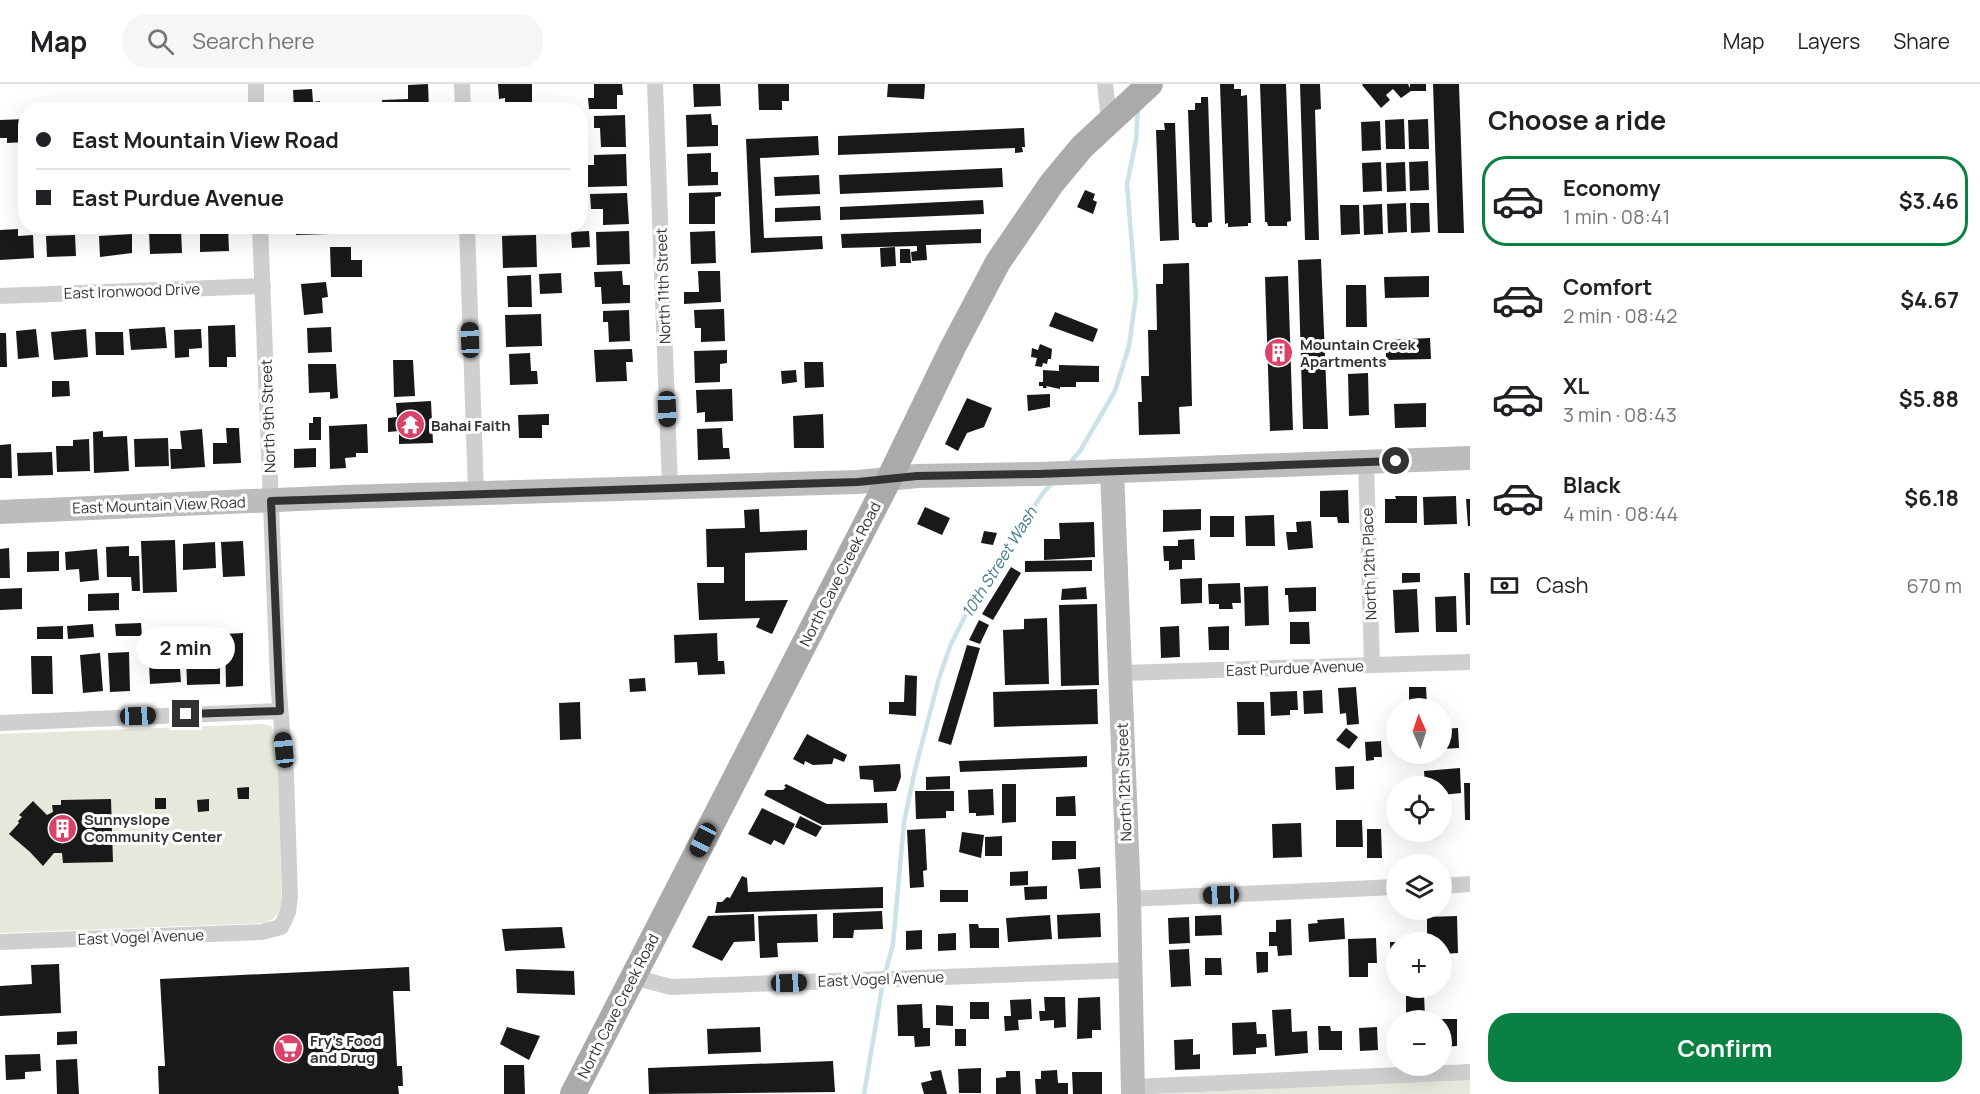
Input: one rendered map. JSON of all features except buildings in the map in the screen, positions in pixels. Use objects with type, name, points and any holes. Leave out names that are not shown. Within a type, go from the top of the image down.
[{"type":"main road","name":"North Cave Creek Road","points":[[573,1094],[998,262],[1052,183],[1082,147],[1150,84]]},
{"type":"street","points":[[256,84],[256,102]]},
{"type":"street","points":[[462,84],[463,102]]},
{"type":"street","name":"North 11th Street","points":[[655,84],[670,487]]},
{"type":"street","points":[[1105,84],[1115,115]]},
{"type":"street","name":"North 9th Street","points":[[261,234],[280,711],[286,778],[290,896],[288,912],[281,927]]},
{"type":"street","points":[[467,234],[476,494]]},
{"type":"street","name":"East Ironwood Drive","points":[[0,296],[263,286]]},
{"type":"street","name":"East Mountain View Road","points":[[0,512],[858,482],[917,476],[1038,474],[1470,458]]},
{"type":"street","name":"North 12th Place","points":[[1366,462],[1372,665]]},
{"type":"street","name":"North 12th Street","points":[[1112,471],[1129,899],[1132,1090]]},
{"type":"street","name":"East Purdue Avenue","points":[[1121,674],[1470,662]]},
{"type":"street","points":[[0,723],[280,711]]},
{"type":"street","points":[[1452,885],[1470,884]]},
{"type":"street","points":[[1129,899],[1386,888]]},
{"type":"street","name":"East Vogel Avenue","points":[[0,942],[262,933],[281,927]]},
{"type":"street","name":"East Vogel Avenue","points":[[633,977],[671,987],[1130,970]]},
{"type":"street","points":[[1132,1090],[1470,1072]]},
{"type":"shaded area","points":[[263,724],[271,726],[277,732],[282,908],[275,917],[266,923],[0,933],[0,734]]},
{"type":"shaded area","points":[[1470,1079],[1470,1094],[1160,1094]]},
{"type":"waterway","name":"10th Street Wash","points":[[1068,465],[1080,451],[1115,391],[1129,346],[1136,296],[1127,184],[1136,140],[1138,108]]},
{"type":"waterway","name":"10th Street Wash","points":[[885,974],[893,944],[904,822],[939,678],[951,644],[973,600],[1043,493],[1052,483]]},
{"type":"waterway","name":"10th Street Wash","points":[[864,1094],[883,982]]},
{"type":"place","name":"Mountain Creek Apartments","points":[[1279,353]]},
{"type":"place","name":"Bahai Faith","points":[[410,425]]},
{"type":"place","name":"Sunnyslope Community Center","points":[[63,828]]},
{"type":"place","name":"Fry's Food and Drug","points":[[289,1049]]},
{"type":"route","points":[[186,714],[280,711],[271,501],[858,482],[917,476],[1396,461]]}]
